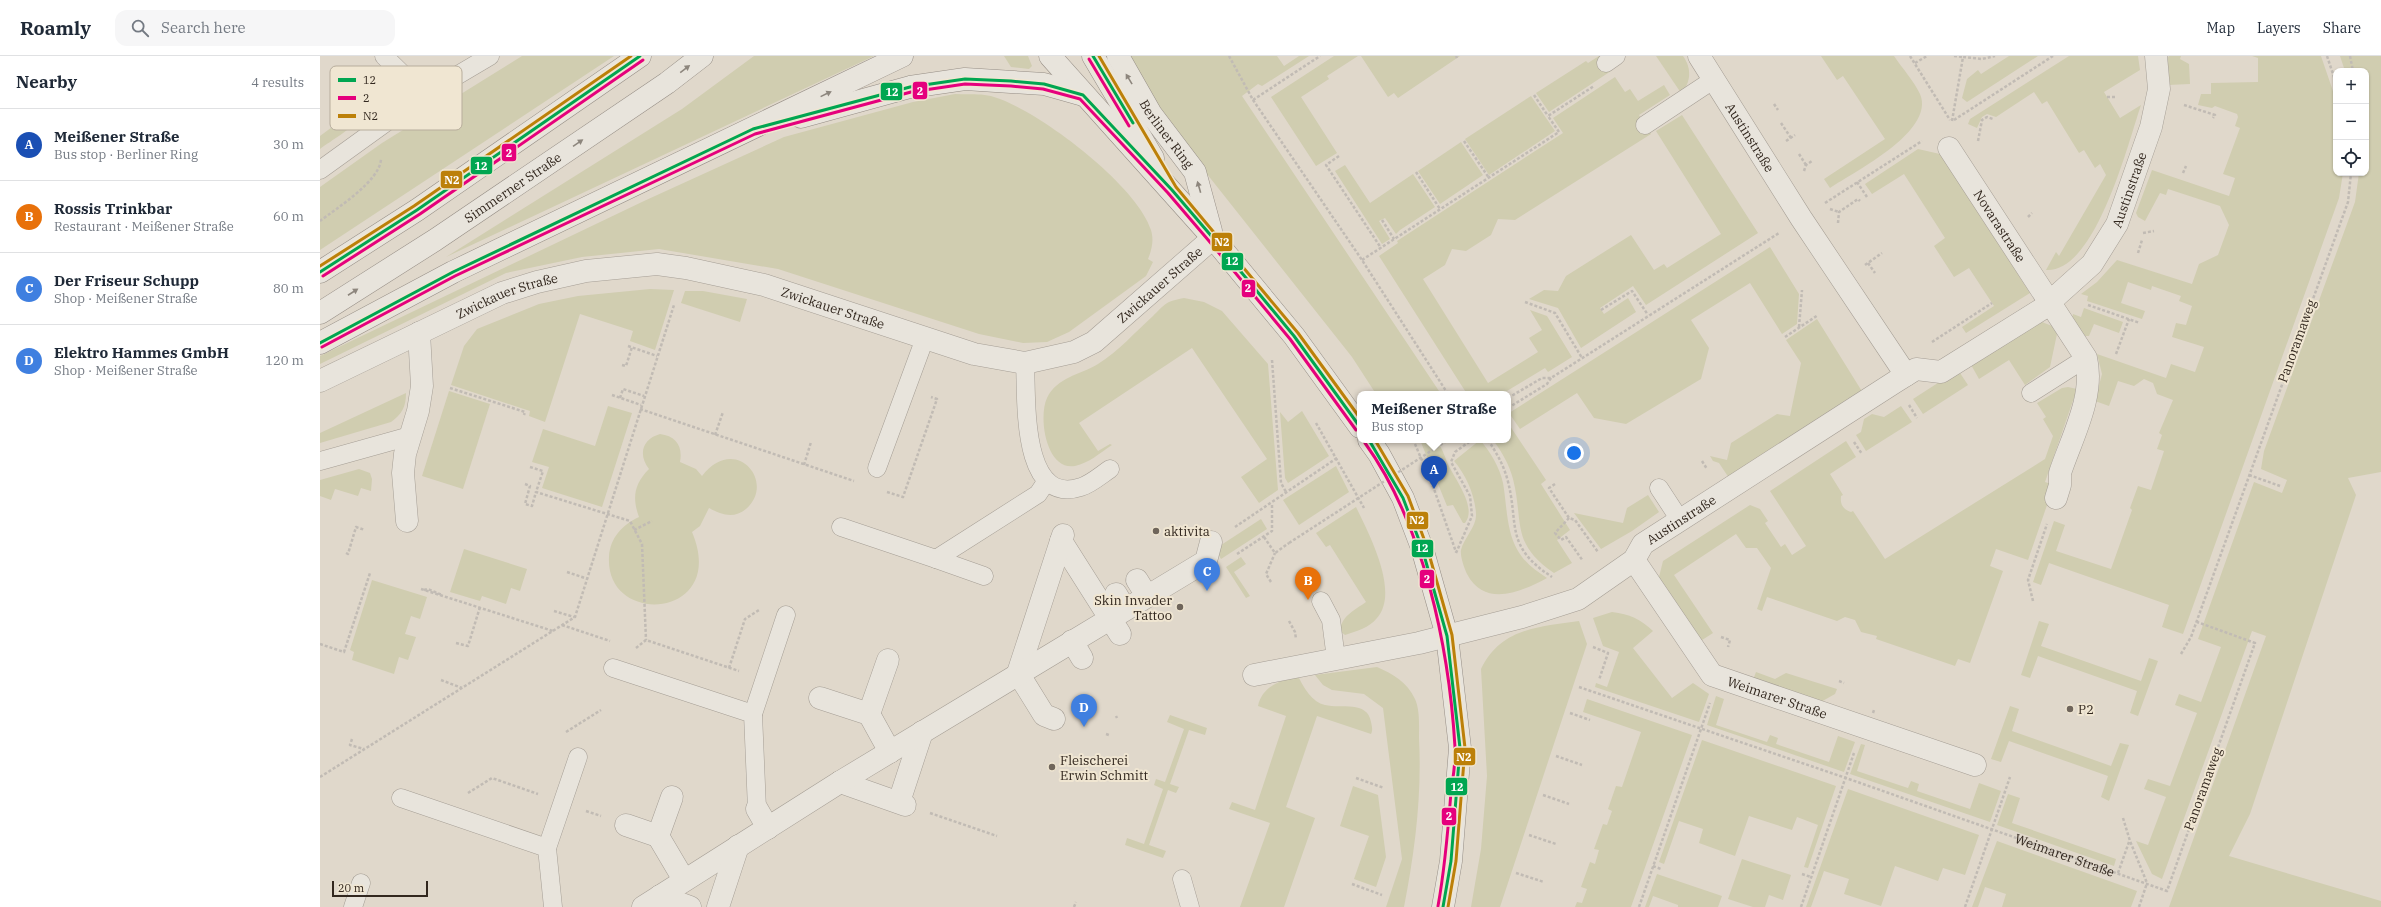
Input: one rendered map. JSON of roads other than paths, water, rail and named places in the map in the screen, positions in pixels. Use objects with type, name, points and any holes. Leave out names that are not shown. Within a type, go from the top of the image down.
[{"type":"street","points":[[320,272],[417,210],[640,56]]},
{"type":"street","name":"Simmerner Straße","points":[[320,314],[441,235],[667,83],[702,56]]},
{"type":"street","points":[[320,343],[453,272],[902,56]]},
{"type":"street","name":"Berliner Ring","points":[[1050,56],[1083,95],[1172,190],[1213,238],[1294,336],[1357,423]]},
{"type":"street","name":"Berliner Ring","points":[[1093,56],[1172,190]]},
{"type":"street","name":"Berliner Ring","points":[[1118,56],[1151,114],[1195,172],[1213,238]]},
{"type":"street","name":"Austinstraße","points":[[1699,56],[1801,218],[1906,375]]},
{"type":"street","name":"Austinstraße","points":[[1254,675],[1336,660],[1447,636],[1578,599],[1634,560],[1643,544],[1906,375],[1916,369],[1941,372],[2056,297],[2092,264],[2117,224],[2141,158],[2158,100],[2156,56]]},
{"type":"street","points":[[753,129],[910,87],[965,79],[1044,84],[1083,95]]},
{"type":"street","name":"Novarastraße","points":[[1949,148],[2056,297]]},
{"type":"street","name":"Zwickauer Straße","points":[[320,381],[502,293],[536,282],[586,271],[657,264],[686,268],[764,285],[974,354],[1025,363],[1074,352],[1094,342],[1213,238]]},
{"type":"street","points":[[2056,297],[2086,358],[2090,374],[2088,389],[2060,473],[2060,485],[2056,498]]},
{"type":"street","points":[[407,521],[403,473],[410,436],[418,412],[422,386],[419,333]]},
{"type":"street","points":[[1371,443],[1380,454],[1403,498],[1422,548],[1447,636],[1460,748],[1451,861],[1443,907]]},
{"type":"street","points":[[1018,673],[1062,538],[1118,614]]},
{"type":"street","name":"Weimarer Straße","points":[[1634,560],[1712,675],[1975,765]]},
{"type":"street","points":[[670,904],[684,880],[1018,673],[1077,649],[1118,614],[1152,596],[1207,563]]},
{"type":"street","points":[[869,714],[888,660]]},
{"type":"street","points":[[1018,673],[1050,710]]},
{"type":"street","points":[[820,698],[869,714],[890,752]]},
{"type":"street","points":[[840,782],[902,804],[922,732]]},
{"type":"street","points":[[658,836],[672,797]]},
{"type":"street","points":[[757,809],[768,828]]},
{"type":"street","points":[[626,825],[658,836],[684,880]]},
{"type":"street","points":[[718,907],[738,846]]},
{"type":"lane","points":[[384,56],[394,66]]},
{"type":"lane","points":[[462,73],[490,56]]},
{"type":"lane","points":[[1645,125],[1713,80]]},
{"type":"lane","points":[[320,170],[375,130]]},
{"type":"lane","points":[[877,468],[925,338]]},
{"type":"lane","points":[[2031,393],[2086,358]]},
{"type":"lane","points":[[1025,363],[1030,443],[1035,464],[1046,482],[1063,490],[1082,487],[1110,469]]},
{"type":"lane","points":[[320,461],[410,436]]},
{"type":"lane","points":[[936,559],[1038,494],[1046,482]]},
{"type":"lane","points":[[1659,488],[1680,520]]},
{"type":"lane","points":[[841,527],[984,576]]},
{"type":"lane","points":[[1320,601],[1331,620],[1336,660]]},
{"type":"lane","points":[[757,809],[753,714],[786,616]]},
{"type":"lane","points":[[613,668],[753,714]]},
{"type":"lane","points":[[553,907],[547,848],[578,757]]},
{"type":"lane","points":[[401,798],[547,848]]},
{"type":"lane","points":[[1182,879],[1190,907]]},
{"type":"lane","points":[[353,907],[361,883]]},
{"type":"place","name":"Meißener Straße","points":[[1434,489]]},
{"type":"place","name":"aktivita","points":[[1156,531]]},
{"type":"place","name":"Der Friseur Schupp","points":[[1207,591]]},
{"type":"place","name":"Rossis Trinkbar","points":[[1308,600]]},
{"type":"place","name":"Skin Invader Tattoo","points":[[1180,607]]},
{"type":"place","name":"P2","points":[[2070,709]]},
{"type":"place","name":"Elektro Hammes GmbH","points":[[1084,727]]},
{"type":"place","name":"Fleischerei Erwin Schmitt","points":[[1052,767]]}]
